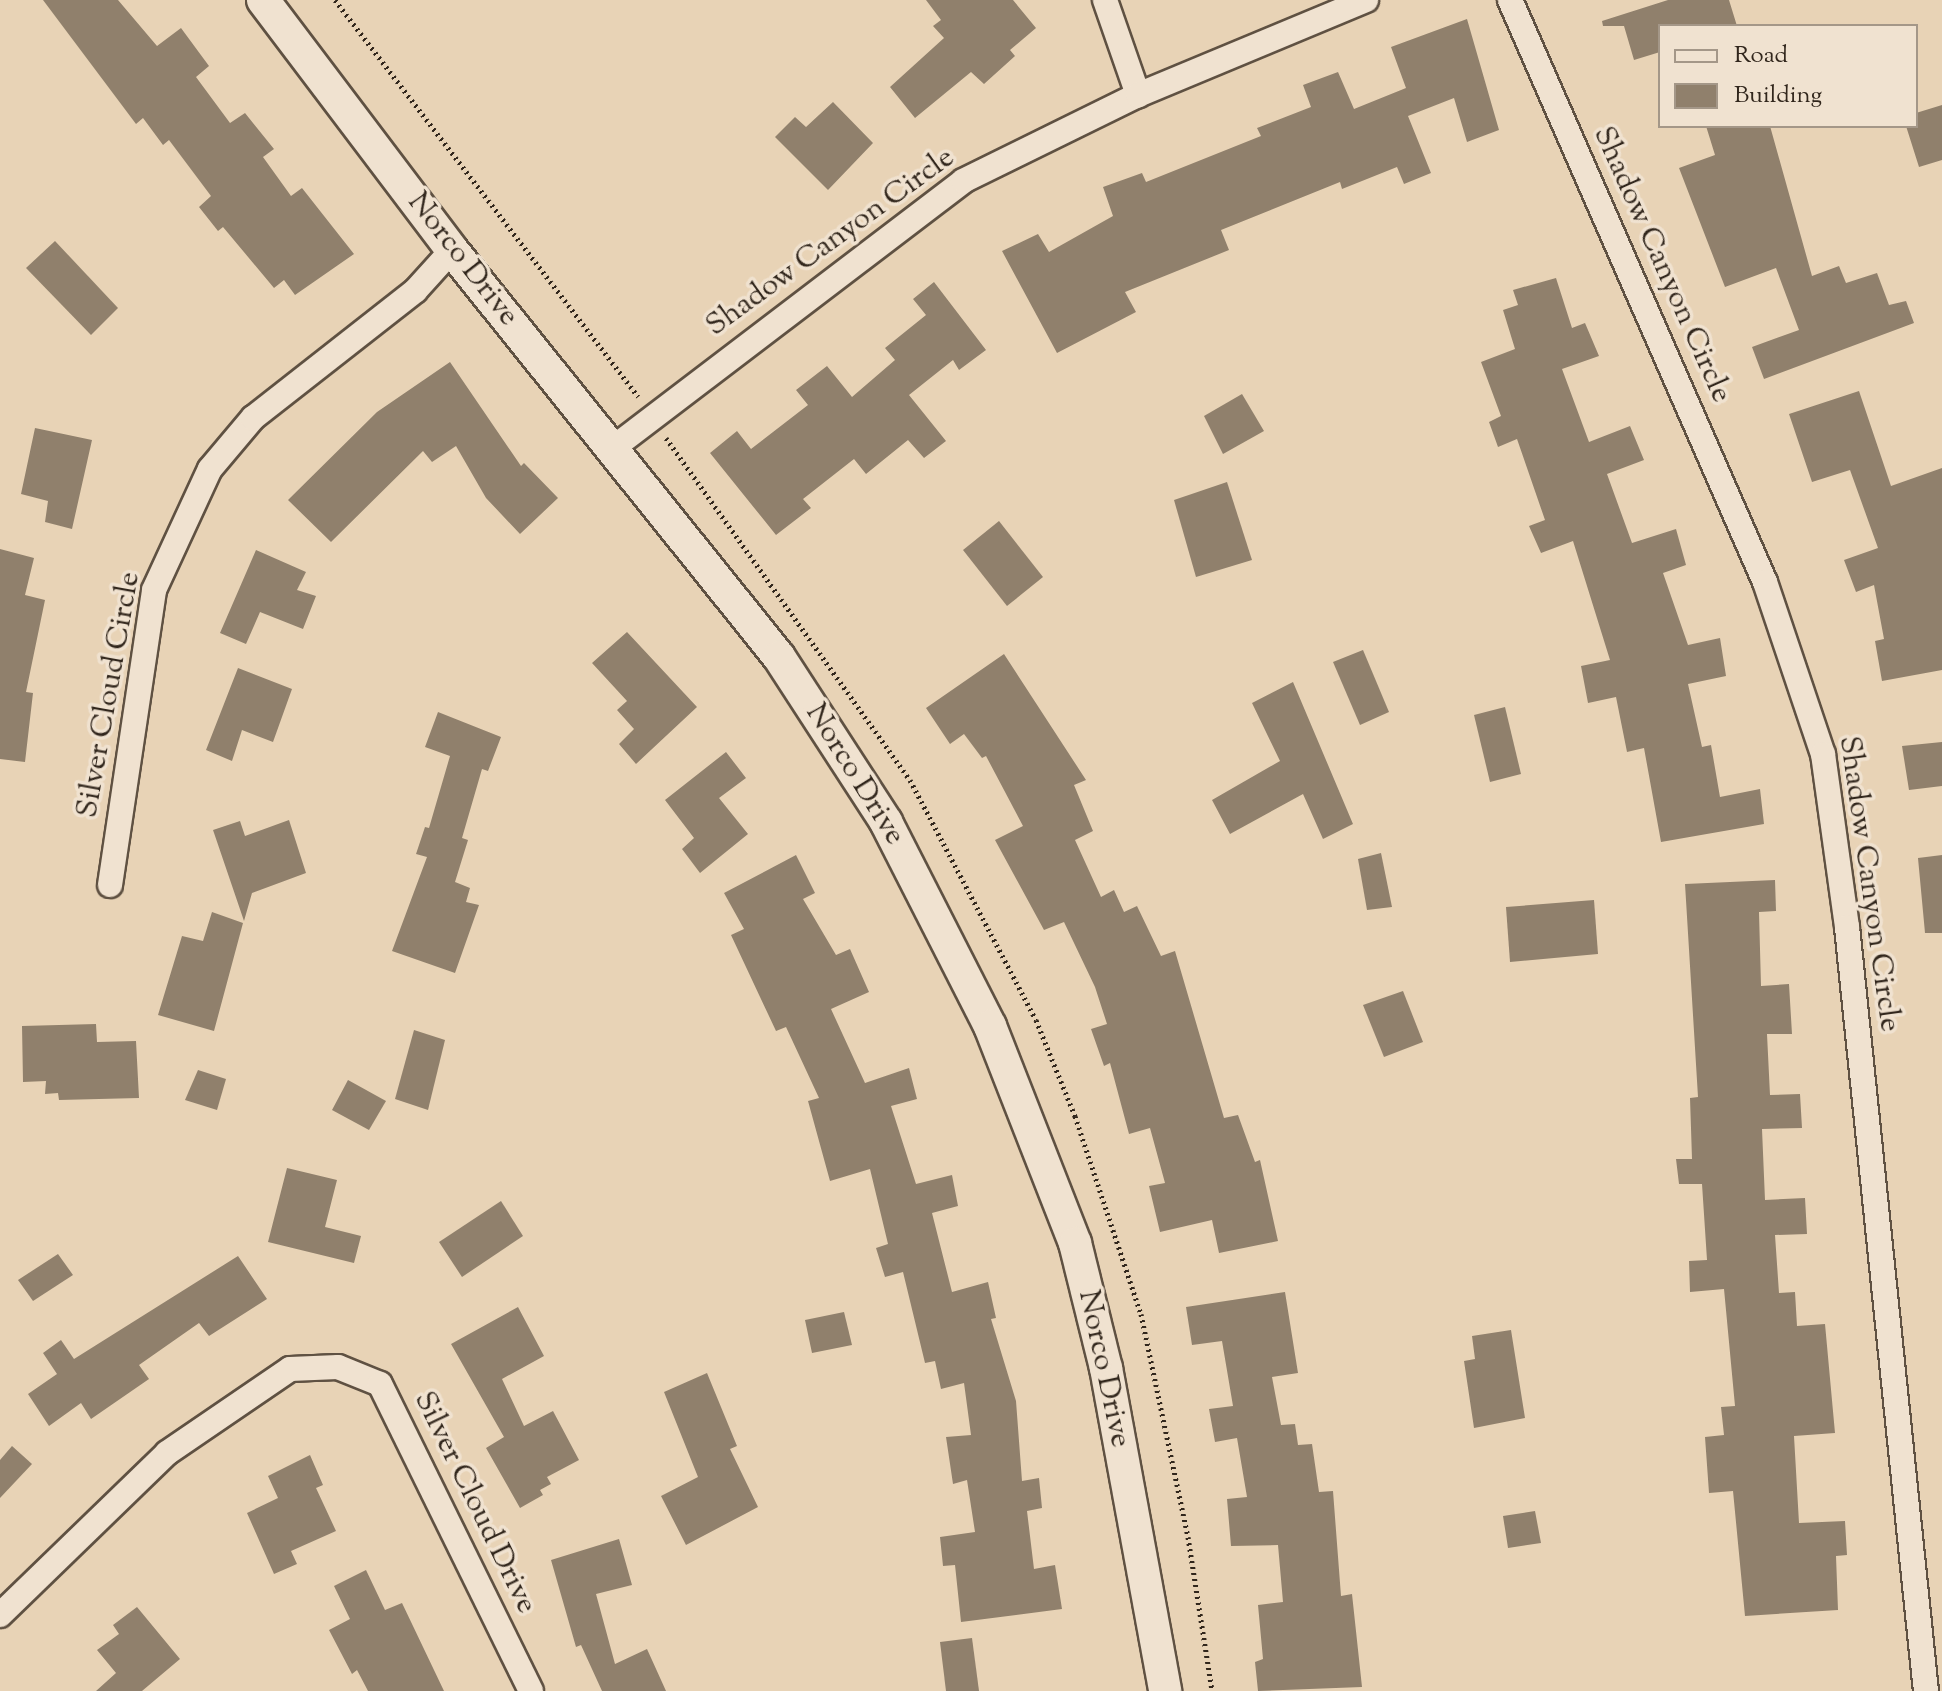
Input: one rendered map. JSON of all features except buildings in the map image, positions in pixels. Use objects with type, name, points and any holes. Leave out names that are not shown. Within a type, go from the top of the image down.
[{"type":"main road","name":"Norco Drive","points":[[263,0],[452,250],[613,448],[795,682],[886,822],[990,1026],[1075,1243],[1106,1368],[1165,1691]]},
{"type":"street","points":[[1105,0],[1138,95]]},
{"type":"street","name":"Shadow Canyon Circle","points":[[613,448],[963,181],[1138,95],[1366,0]]},
{"type":"street","name":"Shadow Canyon Circle","points":[[1510,0],[1765,582],[1823,754],[1847,927],[1926,1691]]},
{"type":"street","name":"Silver Cloud Circle","points":[[110,885],[154,590],[210,469],[253,418],[415,291],[452,250]]},
{"type":"street","name":"Silver Cloud Drive","points":[[0,1615],[167,1453],[290,1369],[338,1367],[380,1384],[531,1691]]}]
